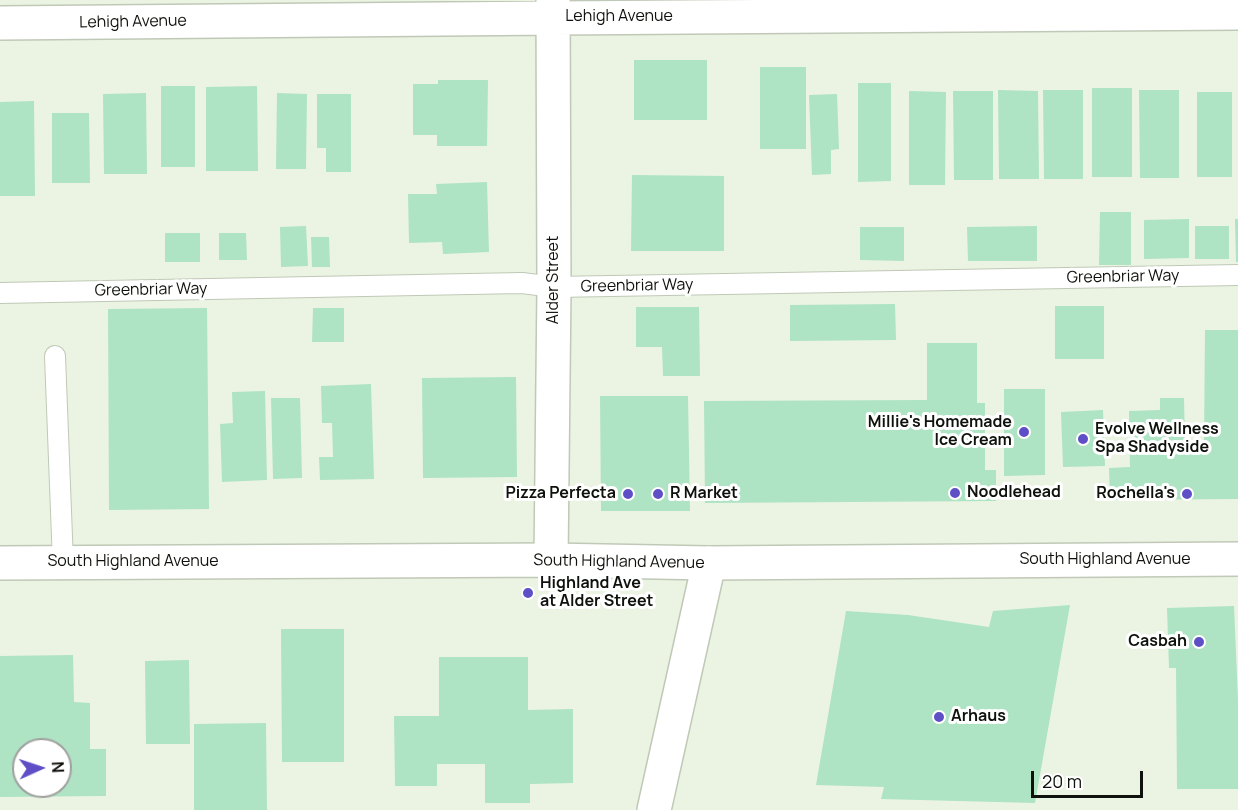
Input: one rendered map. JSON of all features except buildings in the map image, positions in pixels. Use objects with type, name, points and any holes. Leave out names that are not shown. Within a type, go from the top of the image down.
[{"type":"street","name":"Lehigh Avenue","points":[[0,23],[554,9],[1238,13]]},
{"type":"street","name":"Alder Street","points":[[551,560],[554,9]]},
{"type":"street","name":"South Highland Avenue","points":[[0,563],[551,560],[709,563],[1238,559]]},
{"type":"street","points":[[654,810],[709,563]]},
{"type":"lane","name":"Greenbriar Way","points":[[0,293],[522,283],[554,287],[1238,274]]},
{"type":"lane","points":[[55,356],[63,563]]},
{"type":"place","name":"Millie's Homemade Ice Cream","points":[[1024,432]]},
{"type":"place","name":"Evolve Wellness Spa Shadyside","points":[[1083,439]]},
{"type":"place","name":"Noodlehead","points":[[955,493]]},
{"type":"place","name":"Pizza Perfecta","points":[[628,494]]},
{"type":"place","name":"R Market","points":[[658,494]]},
{"type":"place","name":"Rochella's","points":[[1187,494]]},
{"type":"place","name":"Highland Ave at Alder Street","points":[[528,593]]},
{"type":"place","name":"Casbah","points":[[1199,642]]},
{"type":"place","name":"Arhaus","points":[[939,717]]}]
